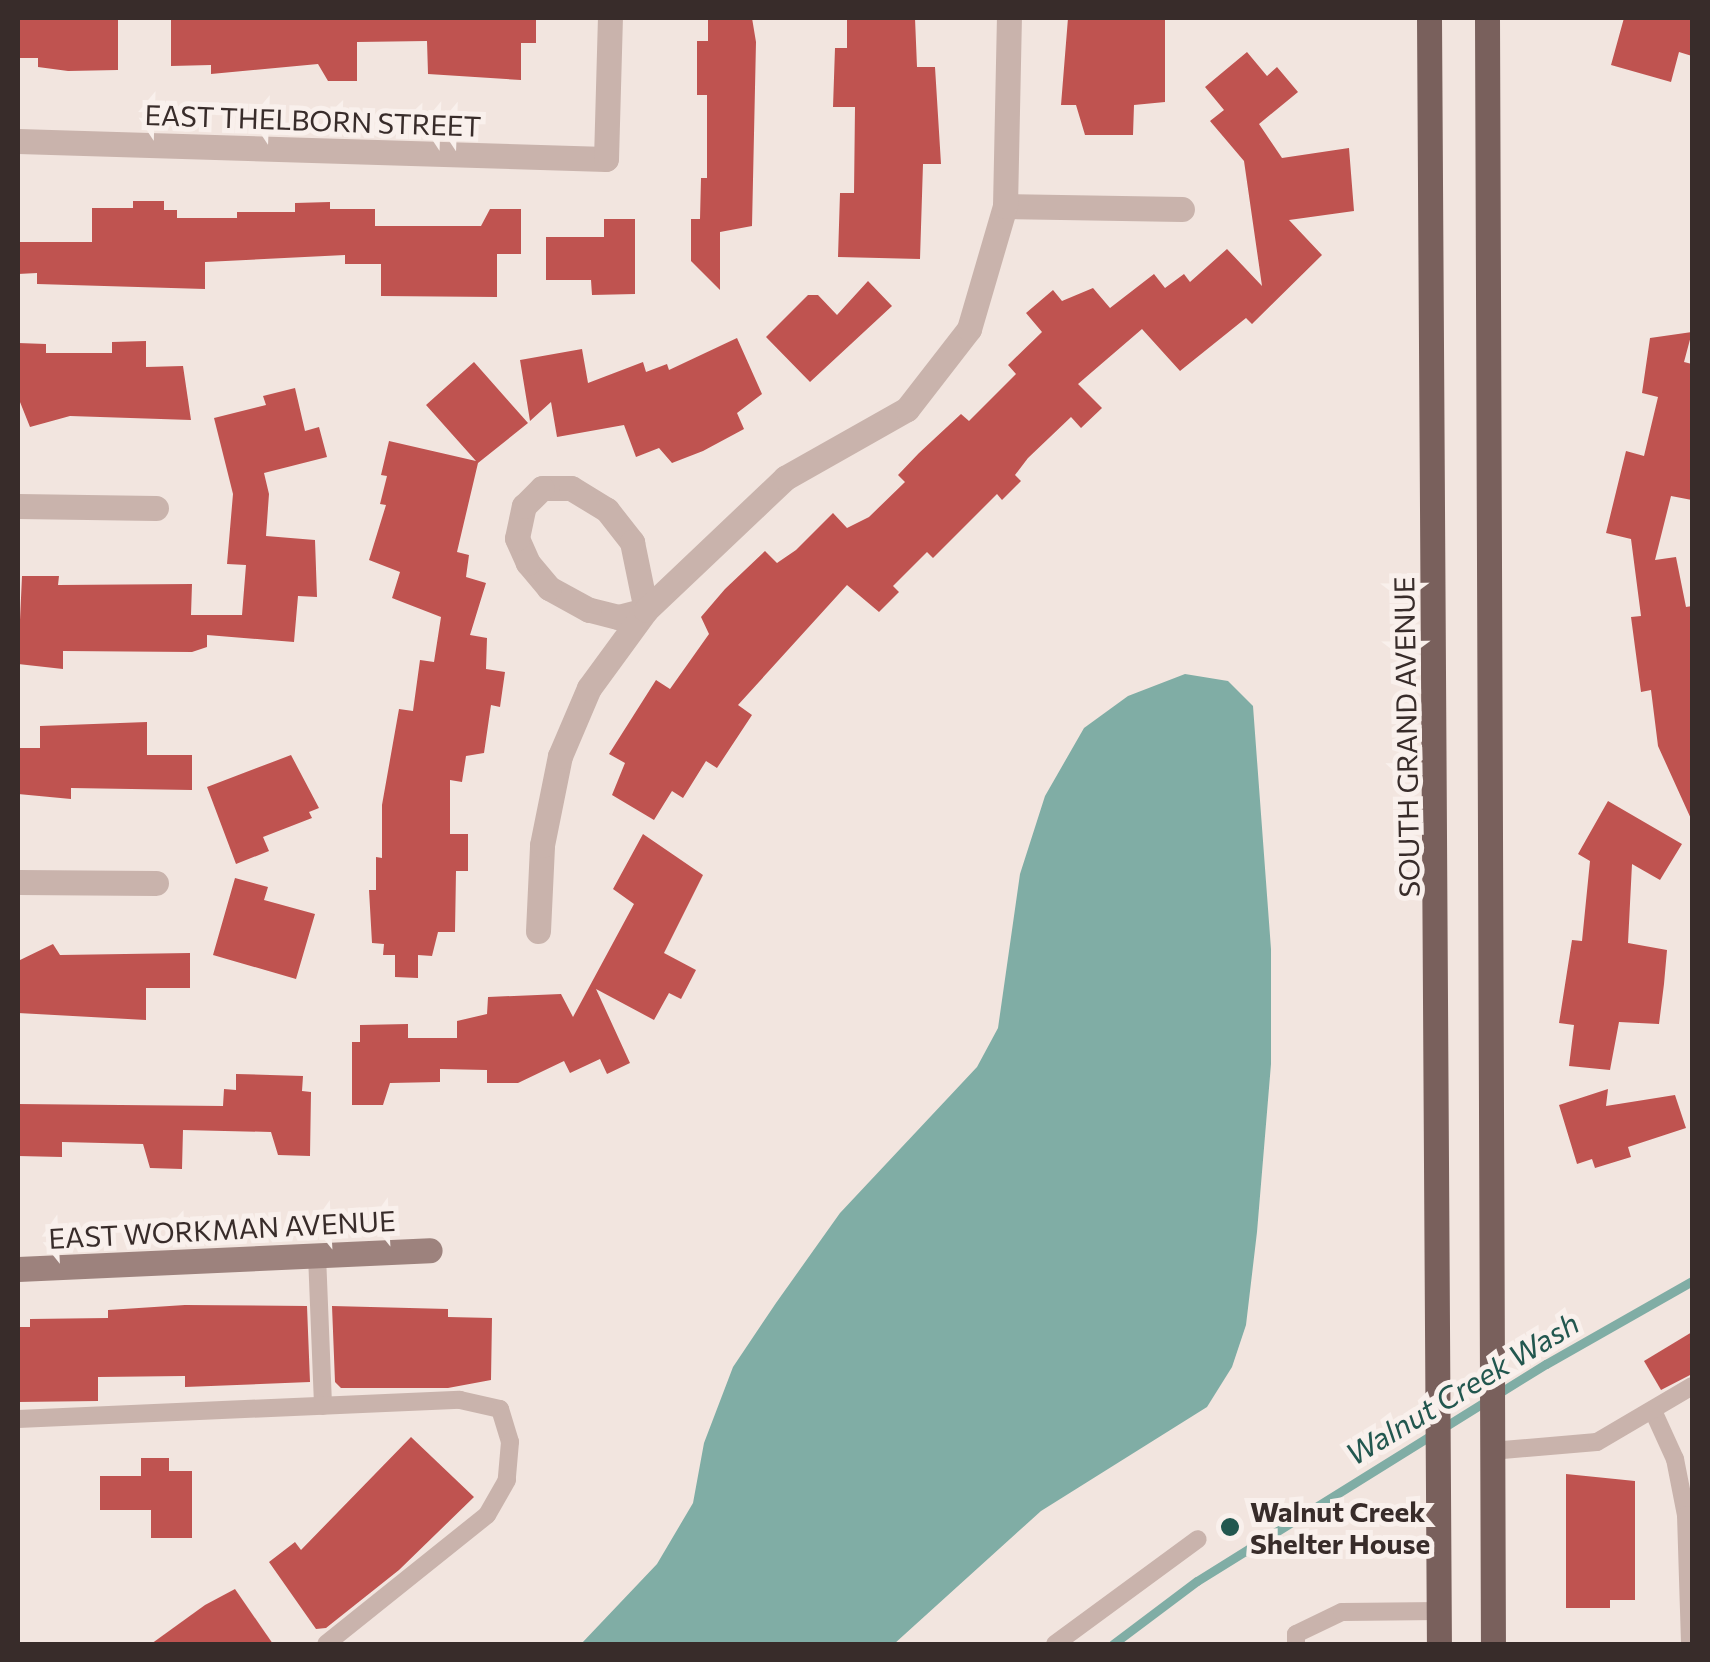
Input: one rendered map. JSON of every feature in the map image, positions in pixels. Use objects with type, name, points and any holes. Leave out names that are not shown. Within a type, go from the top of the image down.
[{"type":"main road","name":"SOUTH GRAND AVENUE","points":[[1429,18],[1442,1457],[1439,1644]]},
{"type":"main road","points":[[1487,18],[1492,1644]]},
{"type":"street","name":"EAST THELBORN STREET","points":[[18,141],[606,159],[610,18]]},
{"type":"street","points":[[538,932],[542,846],[560,756],[589,688],[646,610],[785,478],[907,410],[970,329],[1006,206],[1009,18]]},
{"type":"street","points":[[1006,206],[1182,209]]},
{"type":"street","points":[[542,488],[571,488],[607,510],[632,542],[646,610],[618,617],[549,588],[517,538],[524,506],[542,488]]},
{"type":"street","points":[[18,506],[156,508]]},
{"type":"street","points":[[18,882],[156,883]]},
{"type":"street","name":"EAST WORKMAN AVENUE","points":[[25,1267],[430,1250]]},
{"type":"lane","points":[[317,1255],[322,1406]]},
{"type":"lane","points":[[1491,1451],[1597,1442],[1654,1413],[1692,1386]]},
{"type":"lane","points":[[18,1419],[460,1400],[500,1409],[510,1442],[507,1480],[486,1515],[326,1644]]},
{"type":"lane","points":[[1654,1413],[1675,1459],[1686,1515],[1690,1644]]},
{"type":"lane","points":[[1054,1644],[1198,1539]]},
{"type":"lane","points":[[1296,1644],[1296,1634],[1342,1612],[1439,1611]]},
{"type":"water","points":[[1185,674],[1228,681],[1253,706],[1271,949],[1271,1064],[1257,1232],[1246,1325],[1232,1367],[1207,1407],[1041,1511],[894,1644],[581,1644],[657,1564],[693,1503],[704,1443],[733,1367],[776,1303],[840,1213],[977,1067],[998,1028],[1020,874],[1045,796],[1084,728],[1128,696]]},
{"type":"building","points":[[18,18],[118,18],[118,70],[68,71],[38,67],[38,58],[18,58]]},
{"type":"building","points":[[171,18],[536,18],[536,43],[521,43],[521,80],[428,74],[427,41],[357,42],[357,81],[328,81],[318,64],[211,74],[211,65],[171,66]]},
{"type":"building","points":[[708,18],[752,18],[756,42],[752,226],[720,232],[720,290],[691,261],[691,219],[700,219],[701,178],[707,178],[707,95],[697,95],[697,41],[708,41]]},
{"type":"building","points":[[847,18],[915,18],[917,67],[935,67],[941,164],[923,164],[920,259],[838,257],[840,193],[854,193],[855,107],[833,107],[835,48],[847,48]]},
{"type":"building","points":[[1068,18],[1165,20],[1165,102],[1134,105],[1133,135],[1085,135],[1076,105],[1061,105]]},
{"type":"building","points":[[1624,18],[1692,18],[1692,56],[1679,52],[1671,82],[1611,65]]},
{"type":"building","points":[[1247,52],[1267,76],[1277,67],[1298,92],[1259,124],[1282,158],[1349,148],[1354,211],[1289,220],[1322,255],[1252,324],[1246,318],[1180,371],[1142,329],[1078,384],[1102,408],[1081,428],[1071,417],[1028,458],[1015,475],[1021,481],[1002,500],[997,494],[933,558],[927,552],[893,586],[899,592],[879,612],[847,585],[738,705],[752,715],[717,768],[706,761],[683,798],[672,791],[654,820],[612,795],[625,763],[609,754],[656,680],[670,689],[709,634],[701,617],[725,589],[765,551],[777,563],[796,550],[833,513],[847,528],[869,517],[905,482],[898,475],[919,453],[961,414],[969,421],[1016,374],[1008,365],[1042,332],[1026,313],[1053,290],[1062,301],[1093,288],[1110,308],[1154,274],[1165,288],[1184,274],[1190,282],[1227,249],[1262,286],[1244,161],[1210,121],[1224,110],[1205,87]]},
{"type":"building","points":[[133,201],[164,201],[164,210],[177,210],[177,218],[237,218],[237,212],[295,212],[295,203],[330,202],[330,209],[375,209],[375,226],[481,226],[490,209],[521,209],[521,254],[497,254],[497,297],[381,296],[381,264],[345,264],[345,255],[205,262],[205,289],[37,284],[37,273],[18,274],[18,242],[92,242],[92,208],[133,208]]},
{"type":"building","points":[[604,219],[635,219],[635,294],[592,295],[591,280],[546,280],[546,237],[604,237]]},
{"type":"building","points":[[868,281],[892,306],[810,382],[766,337],[808,295],[818,295],[837,315]]},
{"type":"building","points":[[1692,332],[1684,362],[1692,364],[1692,500],[1671,496],[1655,560],[1676,557],[1686,607],[1692,606],[1692,821],[1658,746],[1651,690],[1641,692],[1631,617],[1641,616],[1631,539],[1606,533],[1626,451],[1644,456],[1658,397],[1642,393],[1650,338]]},
{"type":"building","points":[[737,338],[762,394],[737,413],[744,429],[703,451],[672,463],[659,448],[636,457],[624,425],[557,437],[551,402],[530,421],[520,360],[582,349],[588,383],[643,362],[646,372],[667,364],[669,370]]},
{"type":"building","points":[[146,341],[146,367],[183,366],[191,420],[70,416],[30,427],[18,397],[18,343],[46,344],[46,353],[112,353],[112,342]]},
{"type":"building","points":[[474,362],[528,423],[478,463],[457,552],[469,555],[466,577],[486,583],[470,635],[487,638],[486,669],[505,672],[500,707],[491,705],[484,753],[466,756],[462,782],[450,780],[450,834],[468,834],[468,871],[456,871],[455,932],[438,932],[432,956],[418,955],[418,978],[395,977],[395,955],[383,955],[384,944],[372,943],[369,890],[376,890],[376,857],[382,858],[382,805],[399,709],[413,711],[420,660],[434,662],[441,617],[392,598],[400,572],[369,560],[386,505],[380,504],[387,476],[381,475],[389,441],[476,461],[426,405]]},
{"type":"building","points":[[295,388],[305,431],[319,427],[327,457],[264,473],[269,494],[266,536],[315,540],[317,597],[298,596],[294,642],[207,635],[207,647],[192,652],[63,651],[63,669],[18,664],[22,576],[59,576],[58,585],[192,584],[191,615],[242,615],[246,565],[227,564],[233,494],[214,418],[266,405],[263,396]]},
{"type":"building","points":[[147,722],[147,755],[192,755],[192,790],[71,788],[71,799],[18,794],[18,748],[40,748],[40,726]]},
{"type":"building","points":[[291,755],[319,808],[309,812],[312,818],[263,837],[269,851],[236,864],[207,787]]},
{"type":"building","points":[[1608,801],[1682,844],[1660,880],[1632,864],[1628,943],[1667,950],[1664,984],[1659,1024],[1619,1022],[1610,1070],[1569,1066],[1574,1025],[1559,1023],[1572,940],[1582,941],[1590,861],[1578,854]]},
{"type":"building","points":[[643,834],[703,875],[664,953],[696,970],[681,999],[669,993],[654,1020],[596,989],[630,1063],[607,1074],[600,1059],[570,1073],[564,1061],[518,1083],[487,1083],[487,1070],[440,1069],[440,1082],[390,1083],[383,1105],[352,1105],[352,1042],[360,1042],[360,1025],[408,1024],[408,1038],[457,1038],[457,1021],[487,1014],[488,997],[561,994],[573,1017],[634,904],[613,889]]},
{"type":"building","points":[[235,878],[268,887],[264,900],[315,914],[296,979],[213,955]]},
{"type":"building","points":[[53,944],[60,955],[190,953],[190,988],[146,988],[146,1020],[18,1013],[18,961]]},
{"type":"building","points":[[236,1074],[303,1076],[302,1091],[311,1092],[310,1156],[278,1155],[271,1132],[183,1130],[182,1169],[150,1168],[143,1144],[62,1142],[62,1157],[18,1156],[18,1104],[223,1106],[224,1089],[236,1090]]},
{"type":"building","points":[[1608,1089],[1606,1106],[1675,1095],[1686,1128],[1628,1147],[1631,1157],[1595,1168],[1592,1159],[1577,1164],[1559,1105]]},
{"type":"building","points":[[185,1305],[307,1306],[310,1382],[185,1387],[185,1376],[98,1377],[98,1401],[18,1402],[18,1327],[30,1327],[30,1319],[108,1318],[108,1310]]},
{"type":"building","points":[[332,1306],[448,1309],[448,1317],[492,1318],[491,1380],[448,1388],[341,1388],[335,1382]]},
{"type":"building","points":[[1692,1332],[1692,1374],[1661,1390],[1644,1361]]},
{"type":"building","points":[[411,1437],[474,1497],[399,1570],[326,1628],[316,1629],[269,1562],[295,1542],[301,1550]]},
{"type":"building","points":[[141,1458],[169,1458],[169,1471],[192,1471],[192,1538],[151,1538],[151,1510],[100,1510],[100,1476],[141,1476]]},
{"type":"building","points":[[1566,1474],[1635,1481],[1635,1600],[1610,1600],[1610,1608],[1566,1608]]},
{"type":"building","points":[[235,1589],[273,1644],[151,1644],[205,1605]]},
{"type":"waterway","name":"Walnut Creek Wash","points":[[1113,1644],[1197,1581],[1546,1364],[1692,1281]]},
{"type":"place","name":"Walnut Creek Shelter House","points":[[1230,1527]]}]
